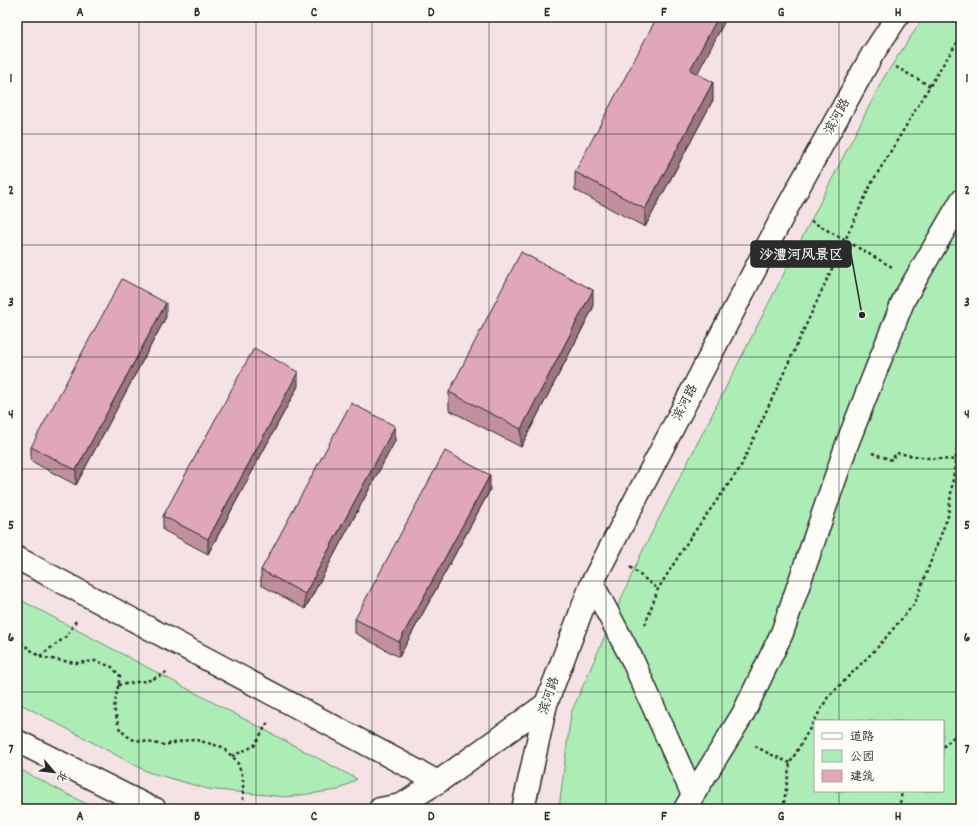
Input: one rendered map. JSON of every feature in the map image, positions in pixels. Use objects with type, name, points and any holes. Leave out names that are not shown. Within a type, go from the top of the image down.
[{"type":"street","name":"滨河路","points":[[523,809],[546,704],[592,583],[787,208],[872,55],[897,17]]},
{"type":"street","points":[[689,802],[743,714],[782,633],[847,444],[904,299],[961,201]]},
{"type":"street","points":[[17,558],[438,782]]},
{"type":"street","points":[[592,583],[632,659],[689,802]]},
{"type":"street","points":[[391,807],[438,782],[546,704]]},
{"type":"street","points":[[17,741],[155,809]]},
{"type":"street","points":[[391,807],[425,809]]},
{"type":"path","points":[[632,659],[658,589],[690,538],[740,468],[871,184],[961,37]]},
{"type":"path","points":[[872,55],[930,86]]},
{"type":"path","points":[[787,208],[915,280]]},
{"type":"path","points":[[815,720],[828,697],[878,648],[915,603],[948,516],[961,419]]},
{"type":"path","points":[[847,444],[892,460],[896,453],[928,458],[956,460],[961,466]]},
{"type":"path","points":[[609,551],[658,589]]},
{"type":"path","points":[[40,657],[67,636],[90,597]]},
{"type":"path","points":[[17,638],[40,657],[76,663],[96,661],[112,667],[120,676],[114,708],[120,730],[131,739],[164,745],[193,739],[222,747],[237,761],[243,778],[243,809]]},
{"type":"path","points":[[118,685],[151,680],[171,670],[184,647]]},
{"type":"path","points":[[232,756],[254,746],[283,700]]},
{"type":"path","points":[[783,809],[790,763],[814,721]]},
{"type":"path","points":[[944,746],[961,730]]},
{"type":"path","points":[[732,732],[766,752],[790,763]]},
{"type":"path","points":[[899,809],[902,792]]},
{"type":"green space","points":[[924,17],[961,17],[961,809],[559,809],[571,713],[641,554],[884,77]]},
{"type":"green space","points":[[17,598],[357,779],[338,790],[286,797],[208,789],[148,772],[17,702]]},
{"type":"green space","points":[[17,768],[96,809],[26,809],[17,804]]},
{"type":"building","points":[[657,17],[718,17],[690,70],[713,82],[645,209],[575,172]]},
{"type":"building","points":[[521,252],[593,290],[521,429],[449,392]]},
{"type":"building","points":[[122,279],[166,303],[76,470],[31,447]]},
{"type":"building","points":[[254,348],[298,372],[208,539],[163,516]]},
{"type":"building","points":[[351,403],[395,426],[305,594],[261,570]]},
{"type":"building","points":[[445,451],[490,475],[399,642],[355,619]]},
{"type":"place","name":"沙澧河风景区","points":[[862,315]]}]
